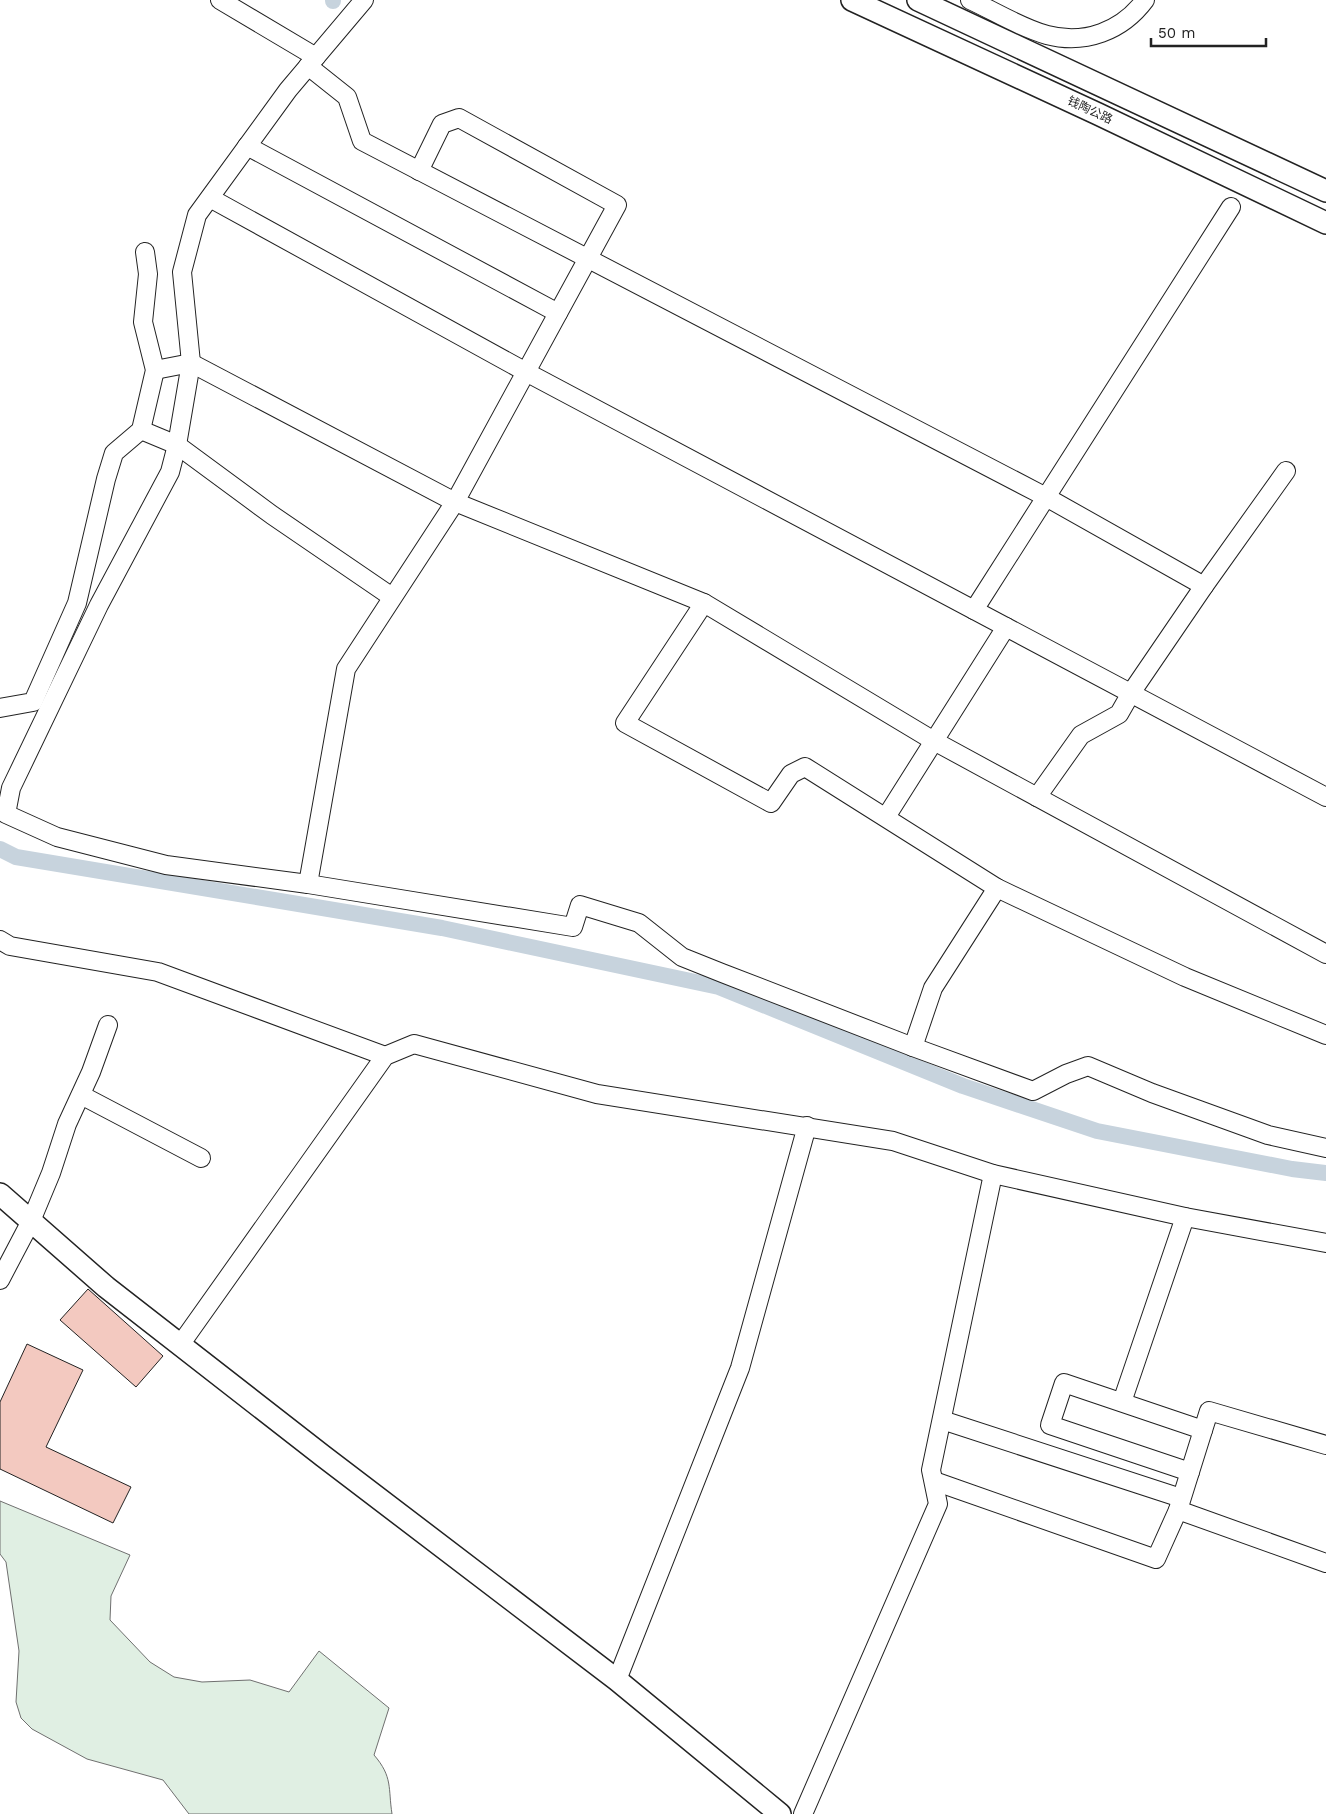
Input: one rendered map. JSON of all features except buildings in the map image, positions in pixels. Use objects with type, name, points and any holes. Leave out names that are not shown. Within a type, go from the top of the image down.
[{"type":"main road","name":"钱陶公路","points":[[852,0],[1098,114],[1326,223]]},
{"type":"main road","points":[[918,0],[1326,191]]},
{"type":"main road","points":[[0,1194],[106,1287],[323,1456],[617,1680],[780,1814]]},
{"type":"street","points":[[220,0],[312,61],[347,97],[362,141],[1046,497],[1204,586]]},
{"type":"street","points":[[364,0],[288,90],[197,215],[182,272],[174,366],[159,438],[170,472],[99,605],[11,788],[6,814],[57,837],[166,865],[308,884],[573,927],[580,905],[639,923],[682,957],[913,1047],[1033,1091],[1066,1074],[1088,1066],[1152,1093],[1268,1135],[1326,1148]]},
{"type":"street","points":[[970,0],[1045,35],[1071,39],[1085,38],[1108,31],[1128,19],[1145,0]]},
{"type":"street","points":[[308,884],[346,669],[455,502],[617,205],[459,118],[442,124],[419,171]]},
{"type":"street","points":[[247,146],[558,314]]},
{"type":"street","points":[[210,198],[526,372],[1326,796]]},
{"type":"street","points":[[974,610],[1231,207]]},
{"type":"street","points":[[145,252],[148,274],[143,322],[174,366],[455,502],[704,603],[934,741],[1326,954]]},
{"type":"street","points":[[159,438],[174,366]]},
{"type":"street","points":[[159,438],[392,597]]},
{"type":"street","points":[[0,708],[33,702],[77,602],[114,452],[159,438]]},
{"type":"street","points":[[1037,797],[1081,735],[1119,714],[1131,693],[1204,586],[1286,470]]},
{"type":"street","points":[[704,603],[624,723],[771,803],[791,774],[805,767],[997,888],[1185,977],[1326,1035]]},
{"type":"street","points":[[886,817],[1006,627]]},
{"type":"street","points":[[913,1047],[933,988],[997,888]]},
{"type":"street","points":[[0,940],[10,946],[158,972],[385,1056]]},
{"type":"street","points":[[0,1280],[31,1221],[51,1173],[67,1124],[81,1095],[108,1025]]},
{"type":"street","points":[[180,1345],[385,1056],[414,1044],[597,1094],[893,1141],[993,1174],[1185,1217],[1326,1243]]},
{"type":"street","points":[[81,1095],[201,1158]]},
{"type":"street","points":[[617,1680],[740,1368],[807,1126]]},
{"type":"street","points":[[803,1814],[938,1504],[931,1470],[993,1174]]},
{"type":"street","points":[[1122,1402],[1185,1217]]},
{"type":"street","points":[[1190,1472],[1050,1425],[1064,1383],[1203,1430]]},
{"type":"street","points":[[934,1481],[1156,1559],[1179,1504],[1209,1411],[1326,1445]]},
{"type":"street","points":[[942,1420],[1179,1504],[1326,1563]]},
{"type":"green space","points":[[0,1501],[130,1555],[111,1596],[110,1620],[150,1662],[174,1677],[202,1682],[250,1680],[289,1692],[319,1651],[389,1708],[374,1755],[387,1776],[392,1814],[189,1814],[163,1780],[87,1759],[32,1729],[21,1718],[16,1702],[19,1651],[6,1562],[0,1554]]},
{"type":"waterway","points":[[0,849],[16,857],[442,928],[719,987],[963,1086],[1097,1131],[1292,1169],[1326,1173]]}]
